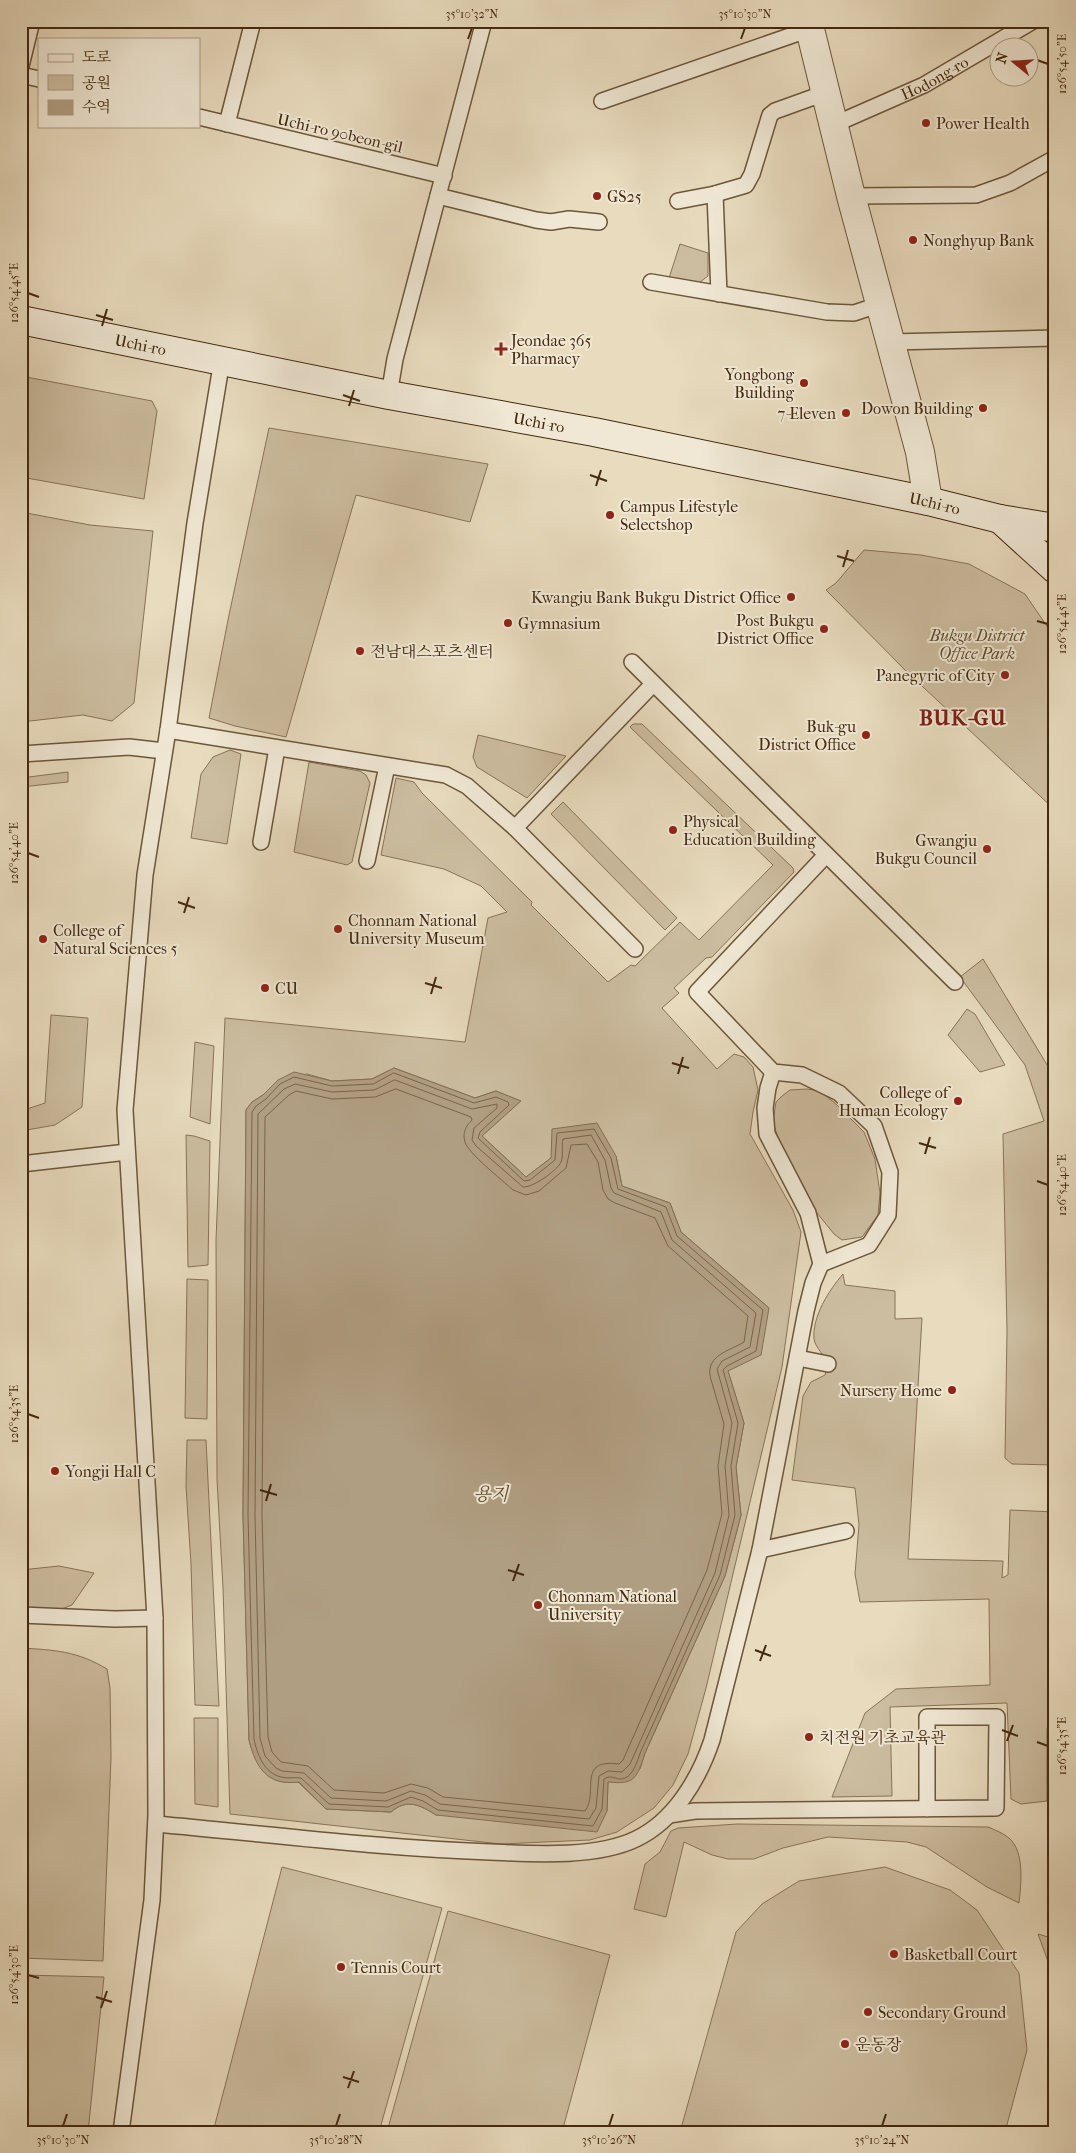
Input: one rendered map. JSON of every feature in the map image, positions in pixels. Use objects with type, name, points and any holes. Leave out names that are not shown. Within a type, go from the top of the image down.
[{"type":"main road","points":[[809,25],[851,196],[920,452],[928,501]]},
{"type":"main road","name":"Uchi-ro","points":[[21,320],[389,395],[594,432],[928,501],[1000,519],[1055,528]]},
{"type":"main road","points":[[1000,519],[1031,511],[1055,509]]},
{"type":"main road","points":[[1000,519],[1055,569]]},
{"type":"lane","points":[[21,66],[32,21]]},
{"type":"lane","points":[[227,124],[253,21]]},
{"type":"lane","points":[[389,395],[395,359],[484,21]]},
{"type":"lane","name":"Hodong-ro","points":[[833,126],[924,85],[1033,21]]},
{"type":"lane","points":[[602,101],[809,25]]},
{"type":"lane","points":[[21,74],[38,79]]},
{"type":"lane","points":[[678,201],[746,186],[752,174],[770,115],[775,111],[825,93]]},
{"type":"lane","name":"Uchi-ro 90beon-gil","points":[[200,117],[444,176]]},
{"type":"lane","points":[[851,196],[976,195],[1010,183],[1055,158]]},
{"type":"lane","points":[[715,194],[719,294]]},
{"type":"lane","points":[[438,196],[536,220],[551,222],[569,219],[599,222]]},
{"type":"lane","points":[[651,282],[827,312],[854,313],[881,304]]},
{"type":"lane","points":[[891,342],[1055,338]]},
{"type":"lane","points":[[121,2132],[152,1900],[156,1824],[155,1618],[126,1110],[145,875],[168,730],[195,523],[222,360]]},
{"type":"lane","points":[[632,662],[955,982]]},
{"type":"lane","points":[[515,828],[653,684]]},
{"type":"lane","points":[[168,730],[446,775],[467,786],[515,828],[635,949]]},
{"type":"lane","points":[[21,754],[129,747],[164,751]]},
{"type":"lane","points":[[261,842],[277,748]]},
{"type":"lane","points":[[367,861],[387,766]]},
{"type":"lane","points":[[821,1264],[869,1245],[888,1215],[890,1172],[874,1126],[839,1093],[802,1075],[773,1072],[697,992],[826,855]]},
{"type":"lane","points":[[156,1824],[420,1850],[552,1854],[600,1849],[634,1840],[658,1827],[669,1815],[706,1759],[760,1550],[806,1311],[813,1283],[821,1264],[808,1213],[767,1134],[765,1108],[773,1072]]},
{"type":"lane","points":[[21,1164],[127,1152]]},
{"type":"lane","points":[[798,1358],[828,1364]]},
{"type":"lane","points":[[760,1550],[846,1531]]},
{"type":"lane","points":[[21,1614],[115,1619],[155,1618]]},
{"type":"lane","points":[[669,1815],[695,1811],[926,1809],[996,1808],[996,1717],[927,1717],[926,1809]]},
{"type":"green space","points":[[680,244],[708,253],[708,276],[696,285],[669,278]]},
{"type":"green space","points":[[21,376],[152,401],[157,411],[144,499],[21,477]]},
{"type":"green space","points":[[269,428],[488,464],[470,522],[356,495],[286,737],[235,726],[209,718]]},
{"type":"green space","points":[[21,512],[90,525],[153,531],[134,703],[112,721],[83,715],[21,722]]},
{"type":"green space","name":"Bukgu District Office Park","points":[[864,550],[921,555],[969,564],[1025,594],[1055,638],[1055,810],[908,673],[826,590],[836,583]]},
{"type":"green space","points":[[633,724],[642,724],[793,868],[794,872],[712,957],[706,958],[674,988],[679,993],[662,1008],[717,1069],[734,1054],[744,1057],[753,1067],[758,1090],[750,1134],[793,1210],[801,1232],[782,1367],[706,1688],[688,1754],[673,1785],[654,1808],[617,1832],[590,1840],[501,1844],[230,1814],[223,1588],[217,1479],[216,1240],[225,1018],[465,1042],[488,918],[507,912],[481,886],[444,869],[381,855],[396,778],[414,782],[422,793],[532,902],[531,905],[608,982],[631,965],[635,966],[680,922],[699,940],[773,865],[630,727]],"holes":[[[394,1068],[475,1098],[496,1091],[520,1101],[482,1136],[526,1177],[551,1158],[616,1156],[622,1186],[670,1203],[681,1232],[769,1308],[728,1371],[744,1423],[736,1467],[741,1515],[725,1576],[645,1753],[640,1769],[608,1782],[607,1811],[436,1815],[419,1806],[408,1804],[391,1812],[326,1809],[298,1782],[278,1781],[264,1772],[255,1758],[249,1740],[243,1515],[246,1110],[252,1102],[263,1095],[278,1080],[307,1074],[332,1081],[372,1079]]]},
{"type":"green space","points":[[478,735],[566,756],[527,798],[477,767],[473,757]]},
{"type":"green space","points":[[230,750],[241,754],[227,844],[191,838],[201,774],[213,757]]},
{"type":"green space","points":[[309,762],[360,771],[366,775],[370,783],[352,862],[347,865],[294,852]]},
{"type":"green space","points":[[68,772],[68,782],[21,787],[21,778]]},
{"type":"green space","points":[[563,802],[677,918],[665,930],[551,814]]},
{"type":"green space","points":[[983,959],[1055,1078],[1055,1465],[1012,1464],[1005,1458],[1007,1331],[1003,1134],[1044,1121],[1025,1065],[960,977]]},
{"type":"green space","points":[[967,1009],[975,1014],[1005,1065],[980,1072],[948,1035]]},
{"type":"green space","points":[[51,1015],[88,1018],[82,1107],[55,1125],[21,1131],[21,1111],[45,1103]]},
{"type":"green space","points":[[195,1042],[214,1046],[210,1124],[190,1117]]},
{"type":"green space","points":[[807,1089],[820,1091],[864,1132],[875,1159],[880,1193],[878,1215],[862,1237],[842,1240],[834,1234],[817,1213],[779,1141],[773,1122],[776,1102],[790,1090]]},
{"type":"green space","points":[[186,1135],[210,1141],[208,1265],[188,1267]]},
{"type":"green space","points":[[843,1274],[845,1285],[895,1291],[895,1319],[922,1318],[908,1559],[1003,1561],[1002,1578],[1008,1575],[1010,1510],[1055,1512],[1055,1727],[1047,1728],[1047,1801],[1021,1804],[1011,1799],[1007,1703],[890,1707],[892,1796],[832,1797],[865,1713],[896,1689],[990,1685],[989,1599],[860,1602],[855,1574],[859,1525],[855,1488],[792,1480],[803,1396],[811,1382],[825,1375],[828,1364],[814,1339],[816,1322],[822,1304]]},
{"type":"green space","points":[[187,1279],[208,1280],[207,1419],[185,1418]]},
{"type":"green space","points":[[187,1440],[206,1440],[219,1706],[195,1705],[191,1564],[186,1486]]},
{"type":"green space","points":[[59,1566],[94,1573],[72,1605],[59,1610],[21,1610],[21,1570]]},
{"type":"green space","points":[[21,1648],[66,1652],[86,1658],[107,1669],[110,1688],[111,1758],[103,1961],[21,1958]]},
{"type":"green space","points":[[194,1718],[218,1718],[218,1807],[195,1804]]},
{"type":"green space","points":[[737,1824],[988,1827],[1009,1838],[1018,1851],[1021,1869],[1019,1903],[987,1887],[926,1847],[907,1842],[828,1837],[783,1848],[754,1859],[728,1859],[712,1855],[684,1842],[666,1917],[634,1909],[645,1864],[660,1852],[671,1831],[678,1828]]},
{"type":"green space","name":"Tennis Court","points":[[282,1867],[442,1908],[379,2132],[213,2132]]},
{"type":"green space","name":"Secondary Ground","points":[[885,1867],[950,1890],[977,1910],[1019,1973],[1027,2050],[1005,2132],[680,2132],[736,1932],[762,1904],[799,1881]]},
{"type":"green space","name":"Tennis Court","points":[[448,1911],[610,1955],[562,2132],[387,2132]]},
{"type":"green space","points":[[1038,1934],[1055,1939],[1055,1978],[1053,1975]]},
{"type":"green space","points":[[21,1975],[104,1977],[88,2132],[21,2132]]},
{"type":"water","name":"용지","points":[[394,1068],[475,1098],[496,1091],[521,1101],[482,1136],[526,1177],[551,1158],[552,1129],[597,1123],[616,1156],[622,1186],[670,1203],[681,1232],[769,1308],[761,1355],[728,1371],[744,1423],[736,1467],[741,1515],[725,1576],[645,1753],[640,1769],[634,1778],[629,1781],[608,1782],[607,1811],[597,1832],[436,1815],[419,1806],[408,1804],[391,1812],[326,1809],[299,1782],[279,1781],[265,1773],[255,1759],[249,1740],[243,1515],[246,1110],[252,1102],[263,1095],[278,1080],[294,1072],[332,1081],[372,1079]]},
{"type":"place","name":"Power Health","points":[[926,123]]},
{"type":"place","name":"GS25","points":[[597,196]]},
{"type":"place","name":"Nonghyup Bank","points":[[913,240]]},
{"type":"place","name":"Jeondae 365 Pharmacy","points":[[501,349]]},
{"type":"place","name":"Yongbong Building","points":[[804,383]]},
{"type":"place","name":"Dowon Building","points":[[983,408]]},
{"type":"place","name":"7-Eleven","points":[[846,413]]},
{"type":"place","name":"Campus Lifestyle Selectshop","points":[[610,515]]},
{"type":"place","name":"Kwangju Bank Bukgu District Office","points":[[791,597]]},
{"type":"place","name":"Gymnasium","points":[[508,623]]},
{"type":"place","name":"Post Bukgu District Office","points":[[824,629]]},
{"type":"place","name":"전남대스포츠센터","points":[[360,651]]},
{"type":"place","name":"Panegyric of City","points":[[1005,675]]},
{"type":"place","name":"Buk-gu District Office","points":[[866,735]]},
{"type":"place","name":"Physical Education Building","points":[[673,830]]},
{"type":"place","name":"Gwangju Bukgu Council","points":[[987,849]]},
{"type":"place","name":"Chonnam National University Museum","points":[[338,929]]},
{"type":"place","name":"College of Natural Sciences 5","points":[[43,939]]},
{"type":"place","name":"CU","points":[[265,988]]},
{"type":"place","name":"College of Human Ecology","points":[[958,1101]]},
{"type":"place","name":"Nursery Home","points":[[952,1390]]},
{"type":"place","name":"Yongji Hall C","points":[[55,1471]]},
{"type":"place","name":"Chonnam National University","points":[[538,1605]]},
{"type":"place","name":"치전원 기초교육관","points":[[809,1737]]},
{"type":"place","name":"Basketball Court","points":[[894,1954]]},
{"type":"place","name":"Tennis Court","points":[[341,1967]]},
{"type":"place","name":"Secondary Ground","points":[[868,2012]]},
{"type":"place","name":"운동장","points":[[845,2044]]},
{"type":"district","name":"BUK-GU","points":[[963,718]]}]
